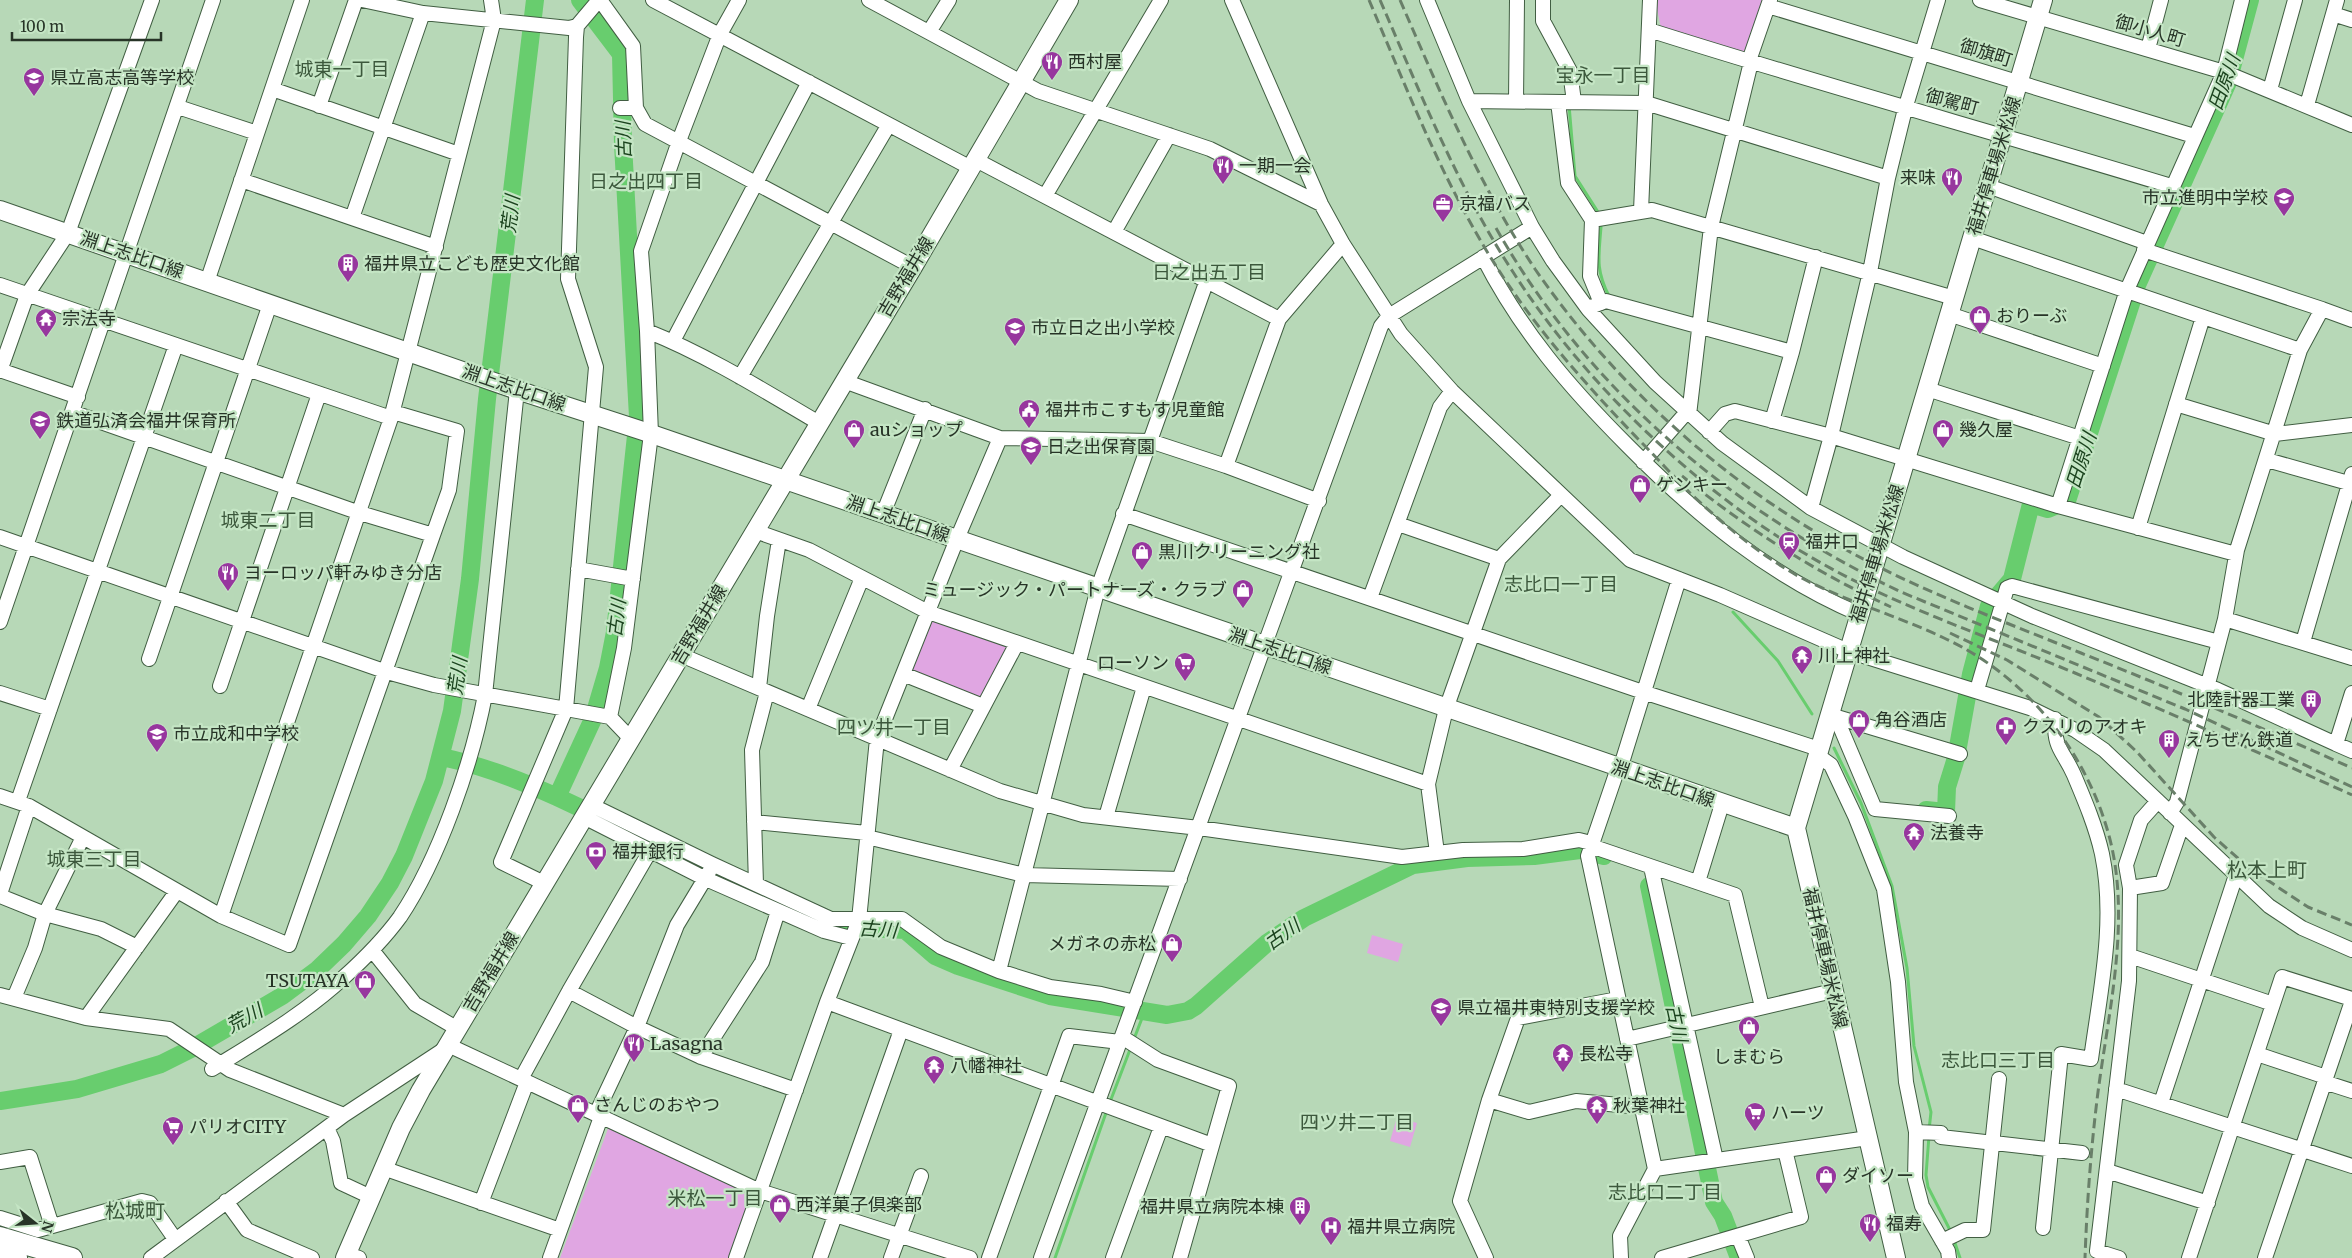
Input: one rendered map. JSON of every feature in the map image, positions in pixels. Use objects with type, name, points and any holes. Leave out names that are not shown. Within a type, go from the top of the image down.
[{"type":"highway","points":[[0,1237],[72,1258]]},
{"type":"highway","points":[[0,1253],[17,1258]]},
{"type":"main road","name":"吉野福井線","points":[[351,1257],[371,1197],[401,1128],[544,883],[913,267],[1069,0]]},
{"type":"main road","name":"福井停車場米松線","points":[[1896,1258],[1796,828],[1818,752],[1833,716],[1848,651],[2043,0]]},
{"type":"main road","name":"淵上志比口線","points":[[0,210],[410,351],[517,390],[642,431],[1796,828]]},
{"type":"street","points":[[78,397],[0,370],[27,295],[68,233],[152,0]]},
{"type":"street","points":[[0,622],[178,107],[213,0]]},
{"type":"street","points":[[207,282],[302,0]]},
{"type":"street","points":[[320,106],[356,0]]},
{"type":"street","points":[[362,0],[494,20],[557,27],[580,23]]},
{"type":"street","points":[[221,916],[315,646],[392,415],[494,20],[491,0]]},
{"type":"street","points":[[653,0],[720,34],[888,126],[1045,196],[1279,319]]},
{"type":"street","points":[[601,715],[624,648],[625,578],[642,431],[647,331],[641,251],[678,141],[720,34],[739,0]]},
{"type":"street","points":[[869,0],[1021,80],[1038,91],[1210,149],[1321,204]]},
{"type":"street","points":[[929,32],[949,0]]},
{"type":"street","points":[[1045,196],[1094,110],[1162,0]]},
{"type":"street","points":[[1232,0],[1321,204],[1343,244],[1401,334],[1452,391],[1632,562],[1720,595],[1848,651],[1976,690],[2030,708],[2055,719],[2104,750],[2281,915],[2322,938],[2352,950]]},
{"type":"street","points":[[1427,0],[1470,101],[1532,227],[1553,261],[1595,306],[1655,382],[1709,432],[1811,508],[1880,545],[2001,603],[2207,686],[2352,751]]},
{"type":"street","points":[[1516,101],[1517,0]]},
{"type":"street","points":[[1543,0],[1543,21],[1570,71],[1574,102]]},
{"type":"street","points":[[1641,211],[1650,0]]},
{"type":"street","points":[[1811,508],[1831,436],[1870,272],[1888,178],[1905,109],[1938,0]]},
{"type":"street","name":"御小人町","points":[[1980,0],[2224,72],[2352,125]]},
{"type":"street","points":[[2148,49],[2161,0]]},
{"type":"street","points":[[2058,506],[2127,290],[2171,186],[2224,72],[2242,0]]},
{"type":"street","points":[[2270,90],[2295,0]]},
{"type":"street","points":[[2307,105],[2337,0]]},
{"type":"street","points":[[544,883],[501,862],[566,709],[596,367],[568,279],[580,23],[599,1],[633,46],[629,108],[646,124],[913,267]]},
{"type":"street","points":[[1643,462],[1688,414],[1711,227],[1752,62],[1751,55],[1769,3]]},
{"type":"street","name":"御旗町","points":[[1769,3],[1922,53],[2194,136]]},
{"type":"street","points":[[352,218],[383,127],[416,8]]},
{"type":"street","points":[[2333,14],[2352,20]]},
{"type":"street","name":"御駕町","points":[[1649,30],[1905,109],[2003,135],[2171,186]]},
{"type":"street","points":[[673,341],[809,82]]},
{"type":"street","points":[[272,89],[459,154]]},
{"type":"street","points":[[1470,101],[1646,103],[1888,178]]},
{"type":"street","points":[[1558,102],[1568,183],[1592,220],[1590,276],[1595,306]]},
{"type":"street","points":[[178,107],[257,134]]},
{"type":"street","points":[[740,377],[888,126]]},
{"type":"street","points":[[1114,232],[1169,135]]},
{"type":"street","points":[[242,180],[436,247]]},
{"type":"street","points":[[1988,186],[2145,246],[2352,320]]},
{"type":"street","points":[[1592,220],[1652,210],[1870,272],[2102,366]]},
{"type":"street","points":[[1041,1258],[1319,501],[1379,331],[1389,316],[1532,227]]},
{"type":"street","points":[[1972,238],[2300,350]]},
{"type":"street","points":[[1226,466],[1279,319],[1343,244]]},
{"type":"street","points":[[1483,257],[1515,314],[1546,357],[1584,402],[1643,462],[1688,504],[1739,546],[1794,582],[1831,602],[1860,614]]},
{"type":"street","points":[[1772,420],[1792,352],[1816,257]]},
{"type":"street","points":[[999,971],[1098,588],[1207,280]]},
{"type":"street","points":[[0,286],[319,394],[457,431],[449,490],[387,672],[289,945],[221,916],[23,804],[0,796]]},
{"type":"street","points":[[1595,306],[1606,302],[1792,352]]},
{"type":"street","points":[[149,659],[270,304]]},
{"type":"street","points":[[2170,813],[2178,802],[2218,642],[2226,619],[2236,554],[2300,350],[2322,310]]},
{"type":"street","points":[[2138,528],[2203,317]]},
{"type":"street","points":[[647,331],[673,341],[819,423]]},
{"type":"street","points":[[137,947],[101,929],[45,914],[0,895],[50,709],[176,345]]},
{"type":"street","points":[[844,381],[1000,438],[1150,441],[1226,466],[1319,501]]},
{"type":"street","points":[[1927,389],[2080,438]]},
{"type":"street","points":[[217,1064],[310,1005],[342,980],[372,950],[399,918],[437,845],[463,777],[478,728],[485,695],[517,390]]},
{"type":"street","points":[[1370,598],[1440,406],[1452,391]]},
{"type":"street","points":[[220,686],[319,394]]},
{"type":"street","points":[[2176,404],[2275,434],[2352,425]]},
{"type":"street","points":[[883,514],[925,409]]},
{"type":"street","points":[[1709,432],[1726,414],[1735,411],[1906,458],[2058,506],[2236,554]]},
{"type":"street","points":[[72,412],[360,513],[433,535]]},
{"type":"street","points":[[736,1258],[827,1002],[859,920],[878,739],[957,539],[1000,438]]},
{"type":"street","points":[[2267,460],[2351,480],[2303,642]]},
{"type":"street","points":[[1437,853],[1428,784],[1446,709],[1498,559],[1561,495]]},
{"type":"street","points":[[1124,514],[1818,752],[1831,764],[1864,811]]},
{"type":"street","points":[[1398,524],[1498,559]]},
{"type":"street","points":[[755,531],[810,550],[928,612],[1428,784]]},
{"type":"street","points":[[0,537],[387,672],[434,685],[601,715],[631,739]]},
{"type":"street","points":[[756,884],[752,750],[763,690],[766,616],[779,540]]},
{"type":"street","points":[[578,569],[625,578]]},
{"type":"street","points":[[808,709],[862,578]]},
{"type":"street","points":[[1621,1258],[1620,1236],[1655,1169],[1588,856],[1619,768],[1678,579]]},
{"type":"street","points":[[1976,690],[2001,603],[2007,588],[2016,586],[2218,642]]},
{"type":"street","points":[[2226,619],[2352,658]]},
{"type":"street","points":[[950,770],[1017,642]]},
{"type":"street","points":[[681,655],[1000,791],[1082,815],[1198,828],[1402,857],[1463,850],[1523,848],[1579,840],[1651,867],[1735,895],[1762,1007]]},
{"type":"street","points":[[903,674],[983,706]]},
{"type":"street","points":[[1106,817],[1144,687]]},
{"type":"street","points":[[0,693],[50,709]]},
{"type":"street","points":[[2336,744],[2352,693]]},
{"type":"street","points":[[1833,716],[1960,754]]},
{"type":"street","points":[[1833,716],[1864,811],[1884,889],[1898,982],[1906,1082],[1916,1132],[1915,1179],[1922,1206],[1942,1241],[1949,1258]]},
{"type":"street","points":[[2043,1228],[2061,1054],[2092,1059],[2108,932],[2106,878],[2101,852],[2084,797],[2073,772],[2056,743],[2055,719]]},
{"type":"street","points":[[2119,1258],[2097,1251],[2129,981],[2130,888],[2126,865],[2142,820],[2158,801]]},
{"type":"street","points":[[1698,882],[1722,804]]},
{"type":"street","points":[[1864,811],[1874,809],[1949,816]]},
{"type":"street","points":[[588,811],[650,851],[706,879],[824,931],[851,938]]},
{"type":"street","points":[[588,811],[712,864],[831,919],[902,919],[941,947],[999,971],[1050,987],[1101,994],[1135,1002]]},
{"type":"street","points":[[754,822],[867,835],[1024,875],[1180,879]]},
{"type":"street","points":[[2130,888],[2162,883],[2182,824]]},
{"type":"street","points":[[14,998],[36,948],[45,914],[83,837]]},
{"type":"street","points":[[481,1202],[524,1081],[569,991],[650,851]]},
{"type":"street","points":[[550,1258],[599,1116],[637,1027],[677,925],[706,879],[712,864]]},
{"type":"street","points":[[1651,867],[1716,1160]]},
{"type":"street","points":[[2161,1103],[2236,875]]},
{"type":"street","points":[[86,1018],[177,891]]},
{"type":"street","points":[[701,1057],[762,962],[778,911]]},
{"type":"street","points":[[372,950],[415,1004],[458,1029]]},
{"type":"street","points":[[2130,956],[2203,978],[2273,1004]]},
{"type":"street","points":[[2189,1258],[2282,977],[2352,1000],[2347,1030],[2325,1079],[2265,1258]]},
{"type":"street","points":[[569,991],[637,1027],[701,1057],[796,1090]]},
{"type":"street","points":[[1627,1039],[1833,991]]},
{"type":"street","points":[[0,994],[86,1018],[156,1026],[180,1034],[217,1064],[344,1115]]},
{"type":"street","points":[[1486,1258],[1460,1201],[1489,1100],[1518,1018],[1618,999]]},
{"type":"street","points":[[827,1002],[1212,1146]]},
{"type":"street","points":[[820,1258],[901,1030]]},
{"type":"street","points":[[989,1258],[1069,1036],[1121,1039],[1158,1060],[1230,1086],[1180,1258]]},
{"type":"street","points":[[151,1258],[344,1115],[448,1046],[760,1192],[964,1257]]},
{"type":"street","points":[[2257,1054],[2352,1091]]},
{"type":"street","points":[[1942,1241],[1965,1230],[1983,1230],[1999,1079]]},
{"type":"street","points":[[2116,1088],[2352,1166]]},
{"type":"street","points":[[1489,1100],[1529,1112],[1576,1101],[1641,1107]]},
{"type":"street","points":[[1113,1258],[1161,1127]]},
{"type":"street","points":[[327,1128],[333,1141],[341,1183],[371,1197]]},
{"type":"street","points":[[1916,1132],[1941,1133],[1941,1137],[2082,1153]]},
{"type":"street","points":[[1655,1169],[1868,1138]]},
{"type":"street","points":[[1668,1257],[1801,1217],[1785,1150]]},
{"type":"street","points":[[0,1162],[30,1157],[52,1226]]},
{"type":"street","points":[[384,1168],[560,1230]]},
{"type":"street","points":[[2107,1171],[2208,1203]]},
{"type":"street","points":[[891,1258],[921,1176]]},
{"type":"street","points":[[0,1218],[38,1230],[142,1201],[150,1203],[175,1239]]},
{"type":"street","points":[[226,1201],[247,1230],[312,1258]]},
{"type":"street","points":[[1738,1236],[1747,1258]]},
{"type":"shaded area","points":[[1655,0],[1763,0],[1746,50],[1737,54],[1661,28]]},
{"type":"shaded area","points":[[928,612],[1017,643],[983,706],[903,674]]},
{"type":"shaded area","points":[[1372,935],[1403,944],[1398,962],[1367,953]]},
{"type":"shaded area","points":[[1397,1117],[1417,1123],[1410,1147],[1390,1141]]},
{"type":"shaded area","points":[[609,1126],[751,1193],[728,1258],[560,1258]]},
{"type":"waterway","name":"荒川","points":[[0,1101],[77,1089],[161,1064],[191,1049],[282,996],[317,970],[344,944],[368,916],[390,883],[404,856],[434,781],[452,711],[470,579],[487,399],[535,0]]},
{"type":"waterway","name":"古川","points":[[580,0],[621,54],[623,144],[638,417],[615,632],[608,668],[593,719],[557,797],[640,836]]},
{"type":"waterway","name":"田原川","points":[[1926,810],[1946,812],[1947,787],[1956,758],[1971,674],[1989,606],[2012,579],[2031,504],[2048,509],[2067,501],[2137,285],[2228,82],[2250,0]]},
{"type":"waterway","points":[[1569,105],[1575,176],[1598,212]]},
{"type":"waterway","points":[[1601,227],[1599,262],[1602,278],[1609,296]]},
{"type":"waterway","points":[[1733,612],[1778,661],[1812,714]]},
{"type":"waterway","points":[[1834,748],[1861,803],[1892,886],[1907,968],[1914,1046],[1931,1112],[1929,1130]]},
{"type":"waterway","points":[[442,757],[501,774],[557,797]]},
{"type":"waterway","name":"古川","points":[[813,918],[832,926],[905,930],[935,956],[958,966],[1050,996],[1167,1015],[1188,1011],[1196,1006],[1267,943],[1304,918],[1413,865],[1467,858],[1534,856],[1580,850],[1604,856]]},
{"type":"waterway","name":"古川","points":[[1649,886],[1714,1202],[1723,1216],[1739,1258]]},
{"type":"waterway","points":[[1134,1039],[1144,1013]]},
{"type":"waterway","points":[[1110,1102],[1131,1047]]},
{"type":"waterway","points":[[1055,1258],[1107,1110]]},
{"type":"waterway","points":[[1929,1136],[1926,1175],[1928,1187],[1951,1232]]},
{"type":"waterway","points":[[1954,1240],[1960,1258]]},
{"type":"railway","points":[[1369,0],[1440,164],[1473,227],[1524,307],[1600,399],[1691,494],[1769,558],[1816,585],[1944,638],[2000,672],[2025,693],[2047,717],[2067,743],[2084,771],[2108,832],[2115,864],[2118,896],[2116,962],[2093,1133],[2085,1258]]},
{"type":"railway","points":[[1380,0],[1457,173],[1493,240],[1513,272],[1545,318],[1580,362],[1662,446],[1707,485],[1754,520],[1802,552],[1878,592],[2110,688],[2352,795]]},
{"type":"railway","points":[[1400,0],[1478,171],[1535,269],[1597,348],[1667,421],[1705,454],[1786,514],[1890,573],[1953,601],[2183,695],[2352,768]]},
{"type":"railway","points":[[1496,228],[1533,287],[1575,342],[1621,394],[1670,441],[1724,485],[1780,524],[1839,560],[1901,592],[2185,709],[2352,787]]},
{"type":"railway","points":[[1682,476],[1782,548],[1835,579],[1891,607]]},
{"type":"railway","points":[[1950,633],[2007,660],[2099,717],[2137,752],[2214,837],[2249,868],[2308,907],[2352,925]]},
{"type":"place","name":"西村屋","points":[[1052,81]]},
{"type":"place","name":"県立高志高等学校","points":[[34,97]]},
{"type":"place","name":"一期一会","points":[[1223,185]]},
{"type":"place","name":"来味","points":[[1952,197]]},
{"type":"place","name":"市立進明中学校","points":[[2284,217]]},
{"type":"place","name":"京福バス","points":[[1443,223]]},
{"type":"place","name":"福井県立こども歴史文化館","points":[[348,283]]},
{"type":"place","name":"おりーぶ","points":[[1980,335]]},
{"type":"place","name":"宗法寺","points":[[46,338]]},
{"type":"place","name":"市立日之出小学校","points":[[1015,347]]},
{"type":"place","name":"福井市こすもす児童館","points":[[1029,429]]},
{"type":"place","name":"鉄道弘済会福井保育所","points":[[40,440]]},
{"type":"place","name":"auショップ","points":[[854,449]]},
{"type":"place","name":"幾久屋","points":[[1943,449]]},
{"type":"place","name":"日之出保育園","points":[[1031,466]]},
{"type":"place","name":"ゲンキー","points":[[1640,504]]},
{"type":"place","name":"福井口","points":[[1789,561]]},
{"type":"place","name":"黒川クリーニング社","points":[[1142,571]]},
{"type":"place","name":"ヨーロッパ軒みゆき分店","points":[[228,592]]},
{"type":"place","name":"ミュージック・パートナーズ・クラブ","points":[[1243,609]]},
{"type":"place","name":"川上神社","points":[[1802,675]]},
{"type":"place","name":"ローソン","points":[[1185,682]]},
{"type":"place","name":"北陸計器工業","points":[[2311,719]]},
{"type":"place","name":"角谷酒店","points":[[1859,739]]},
{"type":"place","name":"クスリのアオキ","points":[[2006,746]]},
{"type":"place","name":"市立成和中学校","points":[[157,753]]},
{"type":"place","name":"えちぜん鉄道","points":[[2169,759]]},
{"type":"place","name":"法養寺","points":[[1914,852]]},
{"type":"place","name":"福井銀行","points":[[596,871]]},
{"type":"place","name":"メガネの赤松","points":[[1172,963]]},
{"type":"place","name":"TSUTAYA","points":[[365,1000]]},
{"type":"place","name":"県立福井東特別支援学校","points":[[1441,1027]]},
{"type":"place","name":"しまむら","points":[[1749,1046]]},
{"type":"place","name":"Lasagna","points":[[634,1063]]},
{"type":"place","name":"長松寺","points":[[1563,1073]]},
{"type":"place","name":"八幡神社","points":[[934,1085]]},
{"type":"place","name":"さんじのおやつ","points":[[578,1124]]},
{"type":"place","name":"秋葉神社","points":[[1597,1125]]},
{"type":"place","name":"ハーツ","points":[[1755,1132]]},
{"type":"place","name":"パリオCITY","points":[[173,1146]]},
{"type":"place","name":"ダイソー","points":[[1826,1195]]},
{"type":"place","name":"西洋菓子倶楽部","points":[[780,1224]]},
{"type":"place","name":"福井県立病院本棟","points":[[1300,1226]]},
{"type":"place","name":"福寿","points":[[1870,1243]]},
{"type":"place","name":"福井県立病院","points":[[1331,1246]]},
{"type":"district","name":"城東一丁目","points":[[342,69]]},
{"type":"district","name":"宝永一丁目","points":[[1603,75]]},
{"type":"district","name":"日之出四丁目","points":[[646,181]]},
{"type":"district","name":"日之出五丁目","points":[[1209,272]]},
{"type":"district","name":"城東二丁目","points":[[268,520]]},
{"type":"district","name":"志比口一丁目","points":[[1561,584]]},
{"type":"district","name":"四ツ井一丁目","points":[[894,727]]},
{"type":"district","name":"城東三丁目","points":[[94,859]]},
{"type":"district","name":"松本上町","points":[[2267,870]]},
{"type":"district","name":"志比口三丁目","points":[[1998,1060]]},
{"type":"district","name":"四ツ井二丁目","points":[[1357,1122]]},
{"type":"district","name":"志比口二丁目","points":[[1665,1192]]},
{"type":"district","name":"米松一丁目","points":[[715,1198]]},
{"type":"district","name":"松城町","points":[[135,1211]]}]
